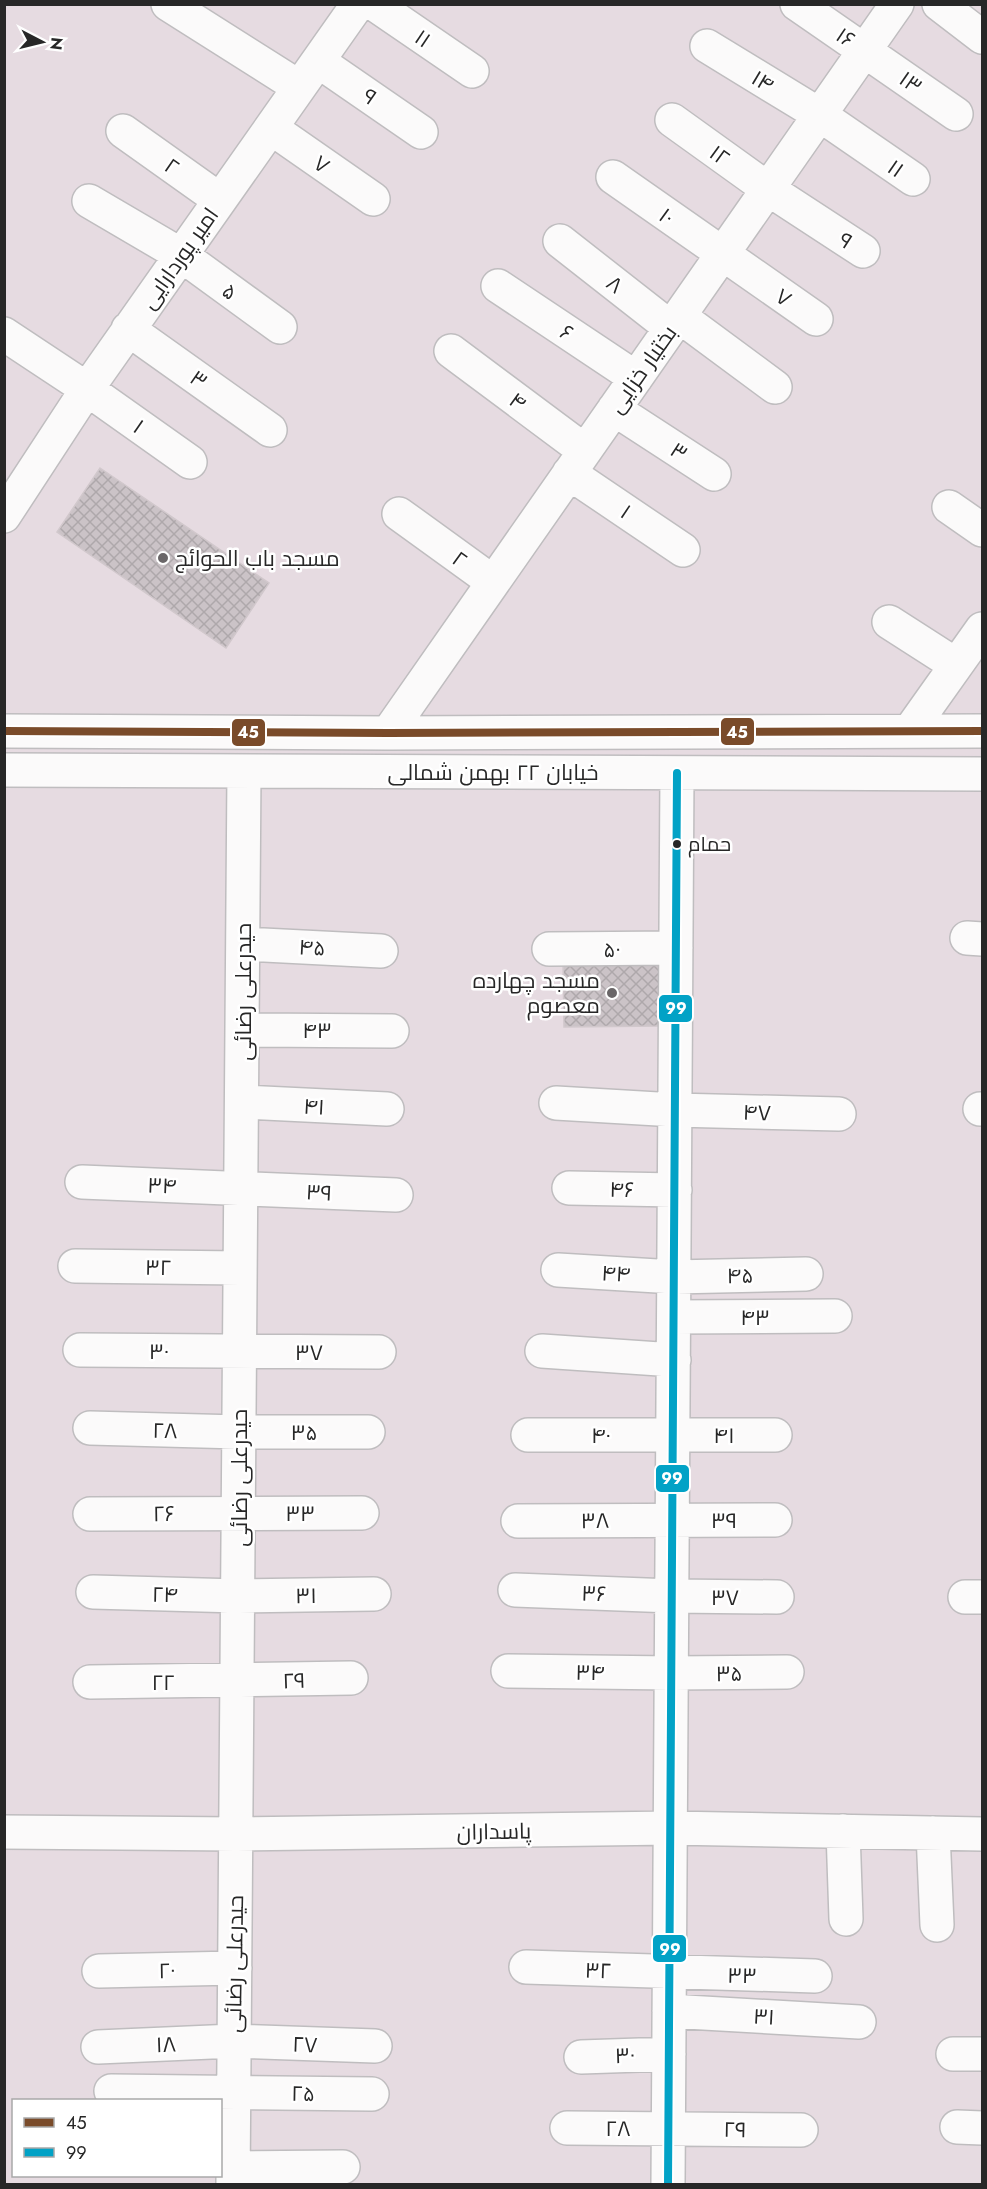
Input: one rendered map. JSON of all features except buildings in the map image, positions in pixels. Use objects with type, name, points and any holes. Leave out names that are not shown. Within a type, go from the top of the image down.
[{"type":"street","points":[[168,4],[299,87]]},
{"type":"street","name":"امیر پوردارایی","points":[[4,516],[128,329],[358,4]]},
{"type":"street","name":"۱۱","points":[[374,4],[472,70]]},
{"type":"street","name":"۱۶","points":[[797,4],[865,50]]},
{"type":"street","name":"بختیار خزایی","points":[[388,733],[897,4]]},
{"type":"street","points":[[939,4],[982,37]]},
{"type":"street","name":"۱۴","points":[[706,46],[820,115]]},
{"type":"street","name":"۱۳","points":[[865,50],[956,114]]},
{"type":"street","name":"۹","points":[[318,61],[421,132]]},
{"type":"street","name":"۱۱","points":[[820,115],[913,179]]},
{"type":"street","name":"۱۲","points":[[672,120],[768,189]]},
{"type":"street","name":"۷","points":[[271,128],[373,199]]},
{"type":"street","name":"۲","points":[[123,131],[220,200]]},
{"type":"street","name":"۱۰","points":[[613,177],[722,255]]},
{"type":"street","name":"۹","points":[[768,189],[863,251]]},
{"type":"street","name":"۵","points":[[89,201],[181,255],[280,327]]},
{"type":"street","name":"۸","points":[[560,241],[675,322],[774,387]]},
{"type":"street","name":"۷","points":[[722,255],[816,319]]},
{"type":"street","name":"۶","points":[[498,286],[636,378]]},
{"type":"street","name":"۳","points":[[128,329],[270,430]]},
{"type":"street","name":"۱","points":[[4,334],[190,462]]},
{"type":"street","name":"۴","points":[[451,351],[577,462]]},
{"type":"street","name":"۳","points":[[614,408],[714,474]]},
{"type":"street","name":"۱","points":[[577,462],[683,549]]},
{"type":"street","points":[[949,507],[982,530]]},
{"type":"street","name":"۲","points":[[399,514],[493,582]]},
{"type":"street","points":[[889,622],[956,665]]},
{"type":"street","points":[[911,729],[982,629]]},
{"type":"street","name":"خیابان ۲۲ بهمن شمالی","points":[[4,731],[388,733],[982,730]]},
{"type":"street","name":"خیابان ۲۲ بهمن شمالی","points":[[4,770],[982,774]]},
{"type":"street","name":"حیدرعلی رضائی","points":[[233,2176],[227,2134],[234,2091],[244,771]]},
{"type":"street","points":[[668,2184],[677,773]]},
{"type":"street","name":"۴۵","points":[[243,944],[381,951]]},
{"type":"street","name":"۵۰","points":[[549,949],[676,948]]},
{"type":"street","name":"۴۳","points":[[243,1030],[392,1030]]},
{"type":"street","name":"۴۱","points":[[242,1102],[387,1109]]},
{"type":"street","name":"۴۷","points":[[556,1103],[675,1110],[839,1114]]},
{"type":"street","name":"۳۴","points":[[82,1182],[241,1188]]},
{"type":"street","name":"۳۹","points":[[241,1188],[396,1195]]},
{"type":"street","name":"۴۶","points":[[569,1188],[675,1190]]},
{"type":"street","name":"۳۲","points":[[75,1266],[240,1268]]},
{"type":"street","name":"۴۴","points":[[558,1270],[674,1277]]},
{"type":"street","name":"۴۵","points":[[674,1277],[806,1274]]},
{"type":"street","name":"۴۳","points":[[674,1317],[835,1316]]},
{"type":"street","name":"۳۰","points":[[80,1350],[239,1352]]},
{"type":"street","points":[[542,1351],[674,1360]]},
{"type":"street","name":"۳۷","points":[[239,1352],[379,1352]]},
{"type":"street","name":"۲۸","points":[[90,1428],[239,1432]]},
{"type":"street","name":"۳۵","points":[[239,1432],[368,1432]]},
{"type":"street","name":"۴۰","points":[[528,1435],[674,1435]]},
{"type":"street","name":"۴۱","points":[[674,1435],[776,1435]]},
{"type":"street","name":"۳۳","points":[[238,1512],[362,1513]]},
{"type":"street","name":"۲۶","points":[[90,1514],[238,1512]]},
{"type":"street","name":"۳۹","points":[[673,1520],[775,1520]]},
{"type":"street","name":"۳۸","points":[[518,1521],[673,1520]]},
{"type":"street","name":"۳۶","points":[[515,1590],[672,1596]]},
{"type":"street","name":"۲۴","points":[[93,1592],[238,1596]]},
{"type":"street","name":"۳۱","points":[[238,1596],[374,1594]]},
{"type":"street","name":"۳۷","points":[[672,1596],[777,1597]]},
{"type":"street","name":"۳۴","points":[[508,1671],[672,1673]]},
{"type":"street","name":"۳۵","points":[[672,1673],[787,1672]]},
{"type":"street","name":"۲۹","points":[[237,1682],[351,1678]]},
{"type":"street","name":"۲۲","points":[[90,1682],[237,1682]]},
{"type":"street","name":"پاسداران","points":[[4,1832],[236,1834],[671,1828],[982,1834]]},
{"type":"street","points":[[843,1831],[846,1919]]},
{"type":"street","points":[[933,1833],[937,1925]]},
{"type":"street","name":"۳۲","points":[[526,1967],[670,1973]]},
{"type":"street","name":"۲۰","points":[[99,1971],[235,1968]]},
{"type":"street","name":"۳۳","points":[[670,1973],[814,1976]]},
{"type":"street","name":"۳۱","points":[[669,2011],[859,2022]]},
{"type":"street","name":"۲۷","points":[[234,2041],[375,2046]]},
{"type":"street","name":"۱۸","points":[[98,2047],[234,2041]]},
{"type":"street","name":"۳۰","points":[[581,2057],[669,2054]]},
{"type":"street","name":"۲۵","points":[[111,2091],[372,2094]]},
{"type":"street","name":"۲۸","points":[[567,2128],[669,2128]]},
{"type":"street","name":"۲۹","points":[[669,2128],[801,2130]]},
{"type":"street","points":[[233,2176],[343,2167]]},
{"type":"transit line","name":"45","points":[[4,731],[388,733],[982,731]]},
{"type":"transit line","name":"99","points":[[668,2184],[677,773]]},
{"type":"place","name":"مسجد باب الحوائج","points":[[163,558]]},
{"type":"place","name":"حمام","points":[[677,844]]},
{"type":"place","name":"مسجد چهارده معصوم","points":[[612,993]]}]
